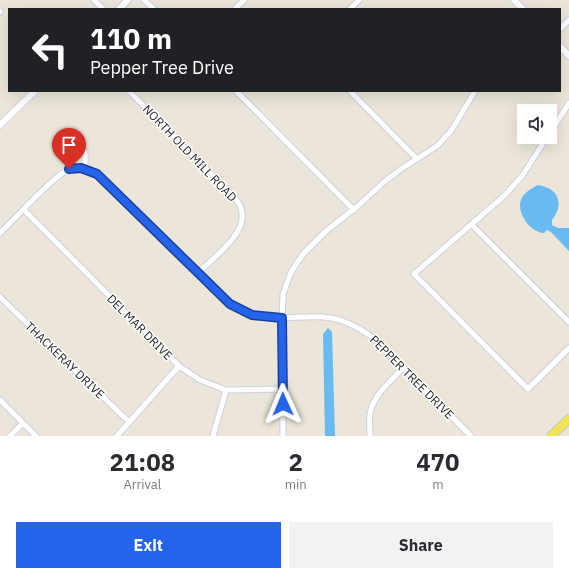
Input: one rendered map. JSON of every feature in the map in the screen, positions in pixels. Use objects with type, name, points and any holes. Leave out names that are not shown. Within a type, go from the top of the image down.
[{"type":"main road","points":[[552,436],[569,419]]},
{"type":"street","points":[[94,0],[102,8]]},
{"type":"street","points":[[120,8],[128,0]]},
{"type":"street","points":[[144,0],[153,8]]},
{"type":"street","points":[[236,8],[244,0]]},
{"type":"street","points":[[351,8],[359,0]]},
{"type":"street","points":[[514,0],[522,8]]},
{"type":"street","points":[[561,28],[569,20]]},
{"type":"street","points":[[561,47],[569,56]]},
{"type":"street","points":[[0,125],[34,92]]},
{"type":"street","name":"NORTH OLD MILL ROAD","points":[[130,92],[236,199],[241,207],[243,219],[237,234],[198,273]]},
{"type":"street","points":[[237,92],[354,210]]},
{"type":"street","points":[[351,92],[417,159]]},
{"type":"street","points":[[283,436],[282,318],[284,294],[291,272],[303,254],[321,236],[354,210],[385,181],[437,146],[451,131],[474,92]]},
{"type":"street","points":[[557,122],[569,103]]},
{"type":"street","points":[[542,144],[511,189],[472,225],[414,274],[528,389],[569,348]]},
{"type":"street","points":[[0,233],[59,175],[69,169],[73,150],[76,148],[85,152],[85,170]]},
{"type":"street","name":"PEPPER TREE DRIVE","points":[[69,169],[81,168],[97,174],[225,300],[235,308],[252,315],[282,318],[321,318],[344,322],[373,336],[471,436]]},
{"type":"street","name":"DEL MAR DRIVE","points":[[24,210],[179,366],[200,380],[226,390],[282,389]]},
{"type":"street","points":[[472,225],[569,322]]},
{"type":"street","name":"THACKERAY DRIVE","points":[[0,297],[129,422]]},
{"type":"street","points":[[117,436],[179,366]]},
{"type":"street","points":[[370,436],[370,414],[375,402],[379,394],[403,368]]},
{"type":"street","points":[[213,436],[226,390]]},
{"type":"street","points":[[0,400],[36,436]]},
{"type":"street","points":[[10,436],[23,423]]},
{"type":"water","points":[[538,185],[550,189],[557,197],[559,202],[558,208],[552,220],[552,225],[558,228],[569,228],[569,251],[551,232],[547,230],[544,233],[536,231],[526,222],[523,216],[520,205],[521,200],[527,192]]},
{"type":"water","points":[[328,328],[332,332],[335,436],[325,436],[323,334]]},
{"type":"route","points":[[69,169],[81,168],[97,174],[225,300],[235,308],[252,315],[282,318],[283,404]]}]
